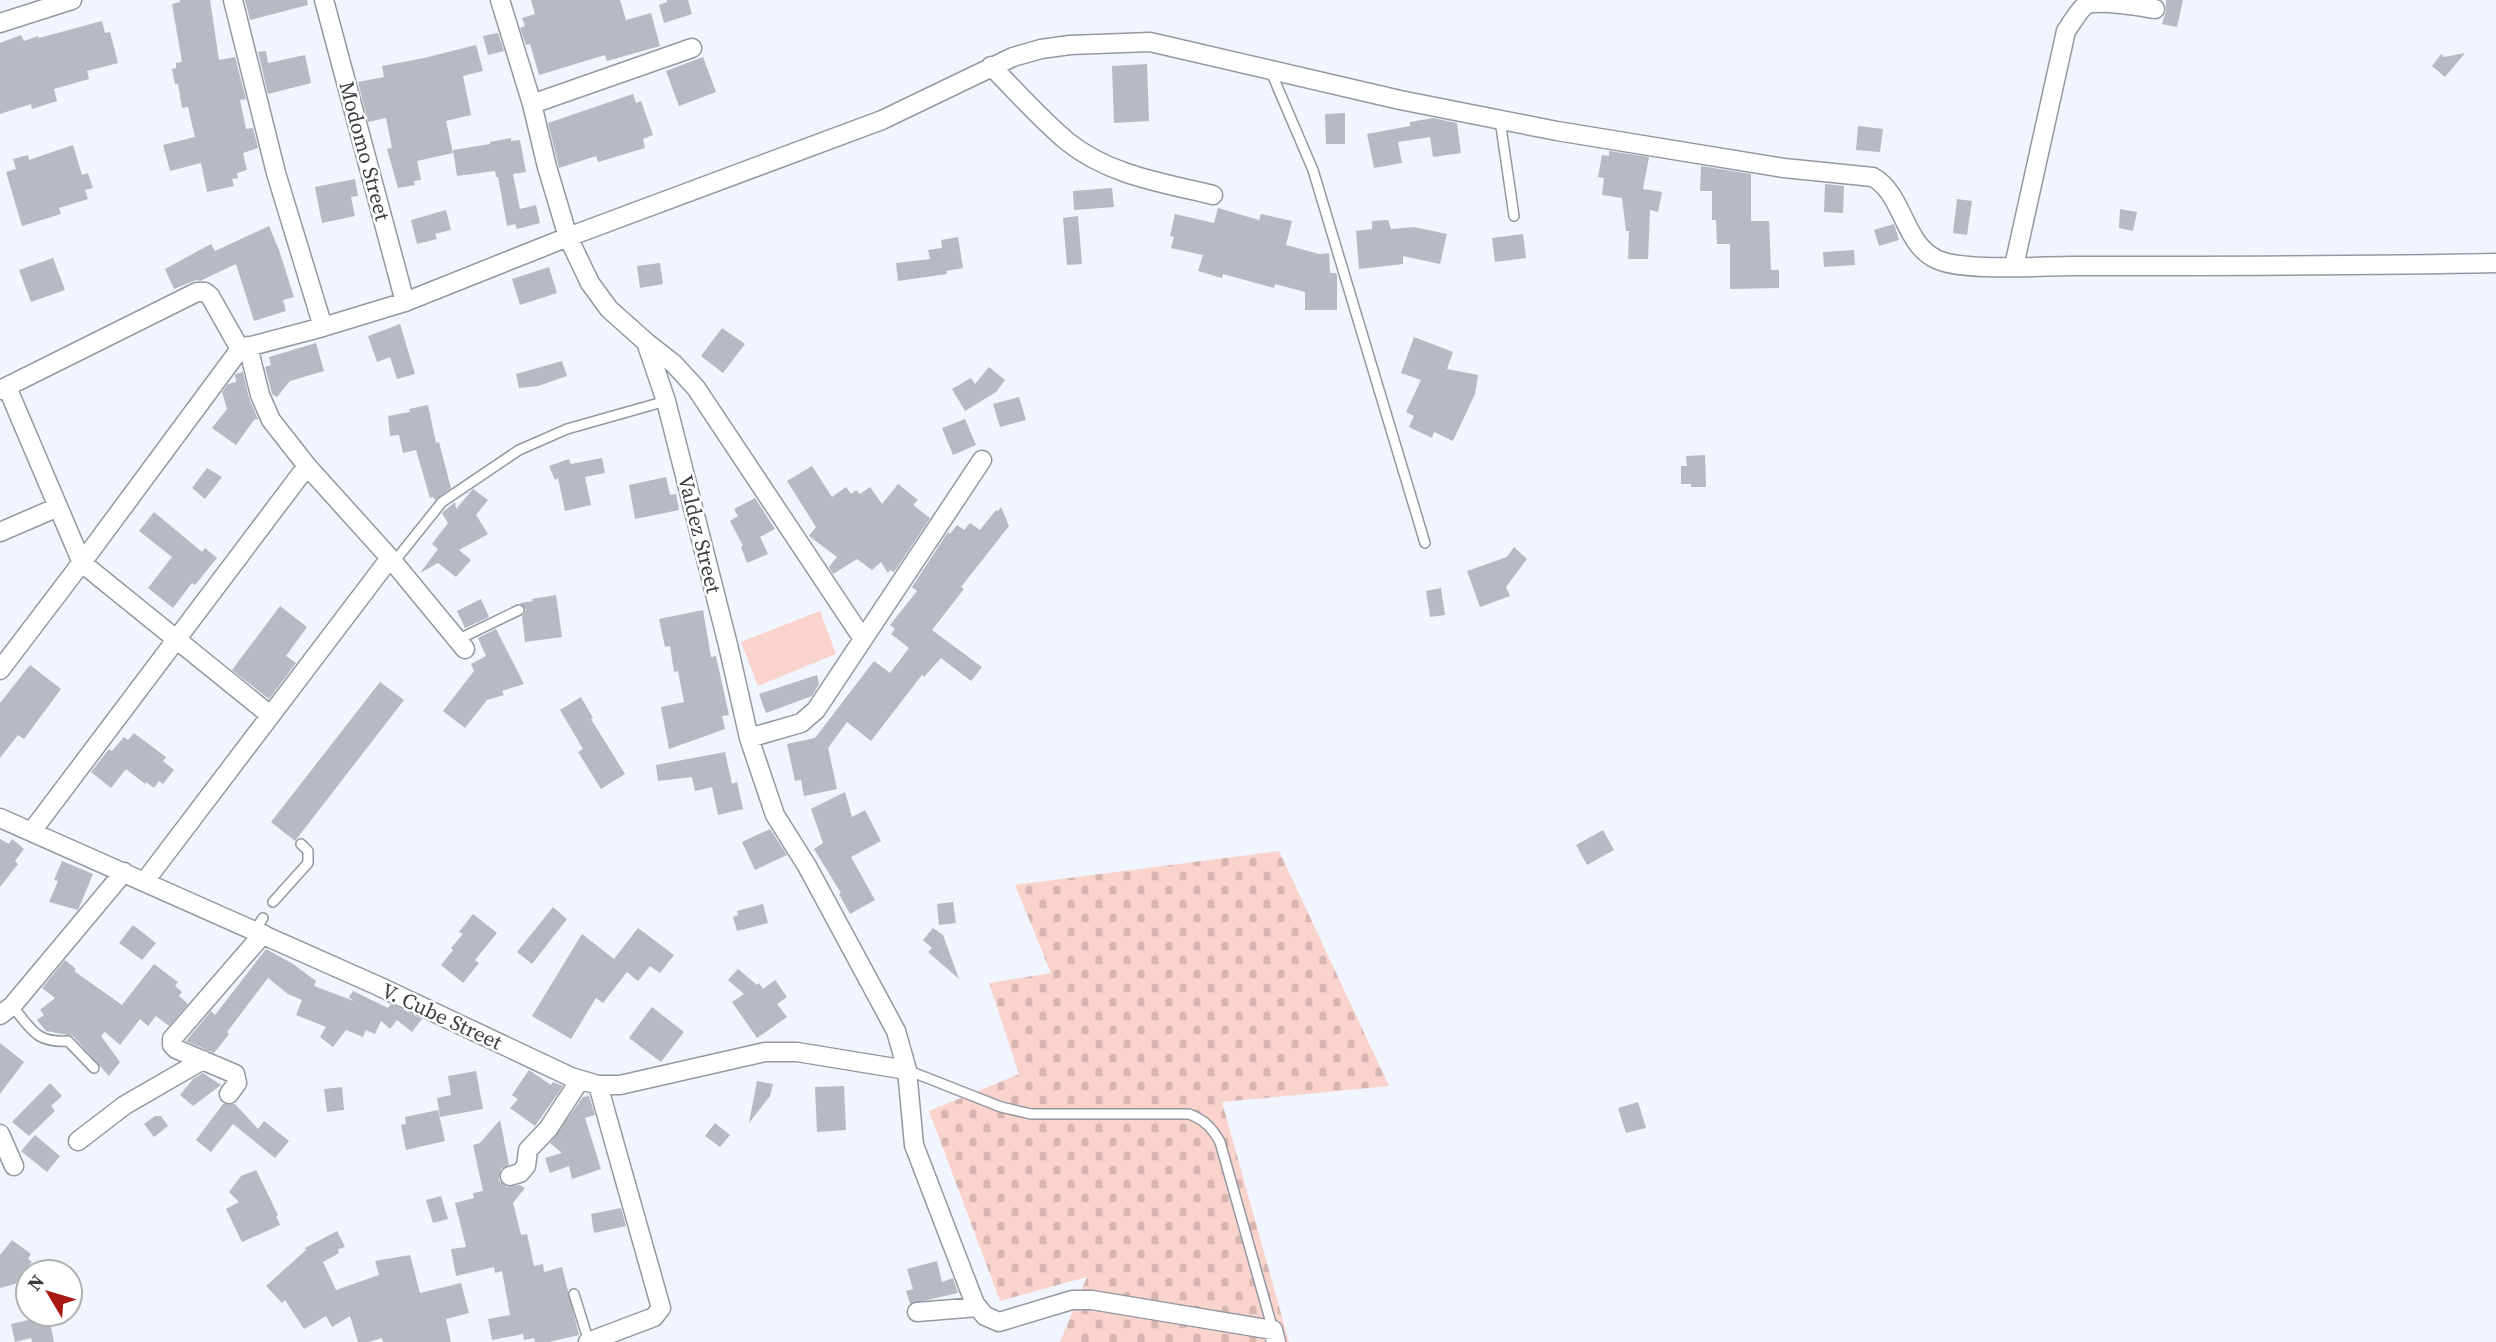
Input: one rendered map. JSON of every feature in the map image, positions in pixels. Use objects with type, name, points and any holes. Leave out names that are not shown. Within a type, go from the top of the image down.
[{"type":"street","points":[[0,23],[72,0]]},
{"type":"street","points":[[233,0],[276,173],[323,327]]},
{"type":"street","name":"Modomo Street","points":[[324,0],[405,302]]},
{"type":"street","name":"Valdez Street","points":[[500,0],[568,237],[590,283],[609,309],[646,342],[666,401],[749,738],[775,815],[807,866],[896,1031],[907,1070],[914,1145],[978,1307]]},
{"type":"street","points":[[2014,266],[2066,31],[2085,5],[2093,2],[2107,1],[2155,9]]},
{"type":"street","points":[[0,670],[244,348],[405,302],[568,237],[882,120],[991,66],[1041,48],[1150,41],[1400,100],[1557,131],[1784,168],[1872,177],[1890,192],[1914,237],[1934,258],[1966,266],[2496,263]]},
{"type":"street","points":[[532,104],[692,48]]},
{"type":"street","points":[[991,66],[1068,142],[1094,158],[1135,177],[1213,195]]},
{"type":"street","points":[[270,715],[82,563],[3,389],[197,292],[205,292],[210,296],[244,348],[271,420],[307,466],[392,560],[461,645]]},
{"type":"street","points":[[646,342],[674,364],[696,388],[863,639]]},
{"type":"street","points":[[749,738],[801,723],[816,710],[982,460]]},
{"type":"street","points":[[32,831],[307,466]]},
{"type":"street","points":[[0,532],[58,508]]},
{"type":"street","points":[[145,881],[270,715],[392,560]]},
{"type":"street","name":"V. Cube Street","points":[[0,818],[260,927],[589,1083],[620,1085],[765,1052],[797,1052],[907,1070]]},
{"type":"street","points":[[6,1010],[124,872]]},
{"type":"street","points":[[229,1094],[237,1083],[234,1074],[176,1049],[172,1040],[260,927]]},
{"type":"street","points":[[78,1141],[125,1105],[203,1060]]},
{"type":"street","points":[[510,1176],[520,1173],[526,1166],[528,1150],[589,1083]]},
{"type":"street","points":[[589,1083],[661,1308],[654,1317],[589,1342]]},
{"type":"street","points":[[0,1134],[14,1166]]},
{"type":"street","points":[[917,1312],[978,1307],[985,1317],[999,1322],[1072,1300],[1092,1300],[1274,1336]]},
{"type":"lane","points":[[1270,70],[1313,170],[1425,543]]},
{"type":"lane","points":[[1500,120],[1514,216]]},
{"type":"lane","points":[[392,560],[442,502],[519,450],[567,429],[666,401]]},
{"type":"lane","points":[[461,645],[519,610]]},
{"type":"lane","points":[[273,902],[308,863],[308,851],[301,844]]},
{"type":"lane","points":[[6,1010],[38,1036],[51,1042],[68,1041],[94,1068]]},
{"type":"lane","points":[[907,1070],[1001,1107],[1031,1114],[1189,1114],[1202,1119],[1212,1128],[1220,1142],[1274,1336]]},
{"type":"lane","points":[[574,1294],[589,1342]]},
{"type":"green space","points":[[820,611],[836,654],[758,686],[741,642]]},
{"type":"green space","points":[[1279,851],[1389,1086],[1222,1102],[1289,1342],[1060,1342],[1087,1277],[1000,1301],[929,1111],[1019,1074],[989,983],[1051,973],[1015,885]]},
{"type":"building","points":[[180,0],[210,0],[219,60],[235,57],[246,99],[240,100],[246,129],[253,128],[258,148],[243,153],[247,170],[237,173],[238,178],[232,179],[234,186],[207,192],[201,163],[170,171],[163,145],[195,137],[188,107],[182,108],[172,69],[176,68],[176,63],[182,62],[172,4]]},
{"type":"building","points":[[245,0],[307,0],[308,5],[250,20]]},
{"type":"building","points":[[531,0],[620,0],[626,20],[651,13],[660,46],[607,61],[605,55],[539,75],[530,44],[526,45],[520,28],[525,26],[522,18],[535,14]]},
{"type":"building","points":[[667,0],[688,0],[692,14],[664,23],[659,5]]},
{"type":"building","points":[[2166,0],[2183,0],[2177,27],[2162,24]]},
{"type":"building","points":[[102,21],[105,33],[110,32],[118,63],[87,71],[89,79],[54,89],[57,101],[32,109],[31,104],[0,114],[0,43],[21,35],[24,41]]},
{"type":"building","points":[[498,33],[504,51],[488,55],[483,36]]},
{"type":"building","points":[[476,45],[483,71],[463,76],[471,115],[446,121],[453,153],[417,161],[421,180],[414,181],[415,185],[398,188],[387,149],[392,148],[386,118],[368,122],[358,82],[384,77],[382,66]]},
{"type":"building","points":[[266,51],[268,63],[305,55],[311,83],[268,94],[258,52]]},
{"type":"building","points":[[2465,53],[2445,77],[2432,66],[2441,54],[2444,57]]},
{"type":"building","points":[[703,57],[716,92],[679,106],[666,71]]},
{"type":"building","points":[[1147,64],[1149,121],[1114,123],[1112,66]]},
{"type":"building","points":[[633,94],[636,103],[641,101],[653,135],[643,139],[645,148],[598,162],[596,156],[559,168],[548,123]]},
{"type":"building","points":[[1345,113],[1345,144],[1326,144],[1325,114]]},
{"type":"building","points":[[1433,118],[1457,123],[1461,153],[1433,157],[1430,137],[1398,142],[1402,163],[1374,168],[1367,134],[1410,126],[1410,122]]},
{"type":"building","points":[[1858,126],[1883,129],[1880,152],[1856,150]]},
{"type":"building","points":[[511,138],[511,141],[520,140],[526,172],[513,174],[520,209],[536,205],[540,223],[517,229],[515,224],[507,226],[495,171],[457,176],[453,150]]},
{"type":"building","points":[[73,145],[82,175],[88,173],[93,188],[85,190],[88,199],[59,208],[61,214],[22,226],[6,172],[16,169],[13,159],[28,155],[29,160]]},
{"type":"building","points":[[1609,151],[1649,157],[1643,189],[1662,192],[1658,212],[1650,210],[1648,259],[1628,259],[1629,231],[1626,231],[1622,198],[1602,195],[1604,178],[1598,177],[1602,155],[1609,156]]},
{"type":"building","points":[[1701,166],[1751,174],[1751,221],[1769,221],[1771,270],[1779,270],[1779,288],[1730,289],[1730,244],[1717,244],[1716,220],[1712,220],[1712,191],[1700,191]]},
{"type":"building","points":[[355,179],[358,196],[351,197],[355,216],[322,223],[315,187]]},
{"type":"building","points":[[1825,184],[1844,186],[1843,213],[1824,212]]},
{"type":"building","points":[[1112,188],[1114,207],[1074,210],[1073,191]]},
{"type":"building","points":[[1957,199],[1972,201],[1967,235],[1953,233]]},
{"type":"building","points":[[1218,208],[1259,220],[1261,214],[1292,221],[1286,245],[1319,254],[1329,253],[1330,273],[1337,275],[1337,310],[1305,310],[1305,292],[1275,284],[1274,288],[1223,274],[1222,278],[1198,271],[1203,255],[1171,248],[1174,237],[1170,236],[1175,214],[1214,223]]},
{"type":"building","points":[[2120,209],[2137,212],[2133,231],[2119,228]]},
{"type":"building","points":[[446,210],[451,230],[435,234],[437,239],[417,244],[411,220]]},
{"type":"building","points":[[1078,216],[1082,264],[1067,265],[1063,218]]},
{"type":"building","points":[[1388,220],[1391,229],[1414,227],[1447,234],[1440,264],[1403,256],[1403,264],[1359,269],[1356,231],[1372,229],[1372,221]]},
{"type":"building","points":[[1894,224],[1899,240],[1879,246],[1874,230]]},
{"type":"building","points":[[269,226],[294,297],[283,300],[286,311],[254,321],[236,264],[200,281],[196,280],[174,289],[165,269],[211,244],[215,251]]},
{"type":"building","points":[[1523,234],[1526,258],[1495,262],[1492,238]]},
{"type":"building","points":[[958,237],[963,268],[946,271],[947,274],[898,281],[896,263],[930,259],[928,250],[942,248],[941,240]]},
{"type":"building","points":[[1854,250],[1855,265],[1824,267],[1823,252]]},
{"type":"building","points":[[53,258],[65,290],[31,302],[19,270]]},
{"type":"building","points":[[660,263],[663,284],[640,288],[637,266]]},
{"type":"building","points":[[549,267],[557,293],[520,305],[512,279]]},
{"type":"building","points":[[400,324],[415,374],[397,379],[390,357],[377,362],[368,336]]},
{"type":"building","points":[[722,328],[745,344],[723,373],[701,356]]},
{"type":"building","points":[[1414,337],[1453,352],[1447,369],[1478,375],[1475,394],[1453,441],[1434,432],[1432,438],[1409,427],[1414,416],[1406,412],[1421,380],[1401,373]]},
{"type":"building","points":[[316,343],[324,371],[290,381],[277,397],[272,394],[265,367],[271,365],[269,357]]},
{"type":"building","points":[[562,361],[567,376],[538,386],[519,388],[516,374]]},
{"type":"building","points":[[989,367],[1005,380],[996,392],[965,411],[952,389],[971,378],[975,384]]},
{"type":"building","points":[[243,372],[249,398],[258,419],[254,420],[236,445],[212,428],[227,409],[222,392],[228,384],[236,382],[235,374]]},
{"type":"building","points":[[1019,397],[1026,420],[1000,427],[993,404]]},
{"type":"building","points":[[428,405],[436,443],[439,442],[451,488],[435,500],[430,498],[416,450],[403,453],[399,435],[390,436],[388,416]]},
{"type":"building","points":[[965,419],[976,445],[953,455],[942,428]]},
{"type":"building","points":[[1705,455],[1706,487],[1681,484],[1681,466],[1687,466],[1686,456]]},
{"type":"building","points":[[602,458],[605,473],[585,477],[591,505],[565,511],[558,478],[555,480],[549,466],[569,459],[571,464]]},
{"type":"building","points":[[812,466],[832,497],[846,487],[851,494],[856,490],[860,494],[870,487],[882,504],[898,484],[918,500],[913,505],[930,518],[894,572],[890,570],[888,573],[881,562],[872,570],[857,559],[833,574],[829,567],[837,557],[809,536],[816,527],[787,481]]},
{"type":"building","points":[[207,468],[222,477],[205,499],[192,488]]},
{"type":"building","points":[[666,477],[670,495],[676,494],[679,510],[635,519],[629,485]]},
{"type":"building","points":[[473,489],[488,500],[476,515],[488,534],[459,550],[471,560],[456,577],[438,563],[420,573],[438,549],[432,544],[448,523],[442,513],[455,502],[456,509]]},
{"type":"building","points":[[755,498],[775,529],[760,537],[768,554],[747,563],[741,547],[743,546],[730,521],[738,516],[734,509]]},
{"type":"building","points":[[1001,507],[1009,526],[961,587],[964,589],[932,630],[982,667],[971,681],[941,658],[924,677],[922,675],[871,741],[847,722],[828,748],[837,789],[804,796],[801,780],[795,781],[787,744],[815,738],[874,661],[890,673],[909,648],[891,634],[895,629],[890,625],[917,591],[912,587],[948,532],[950,534],[957,525],[964,530],[970,523],[980,530]]},
{"type":"building","points":[[154,512],[202,552],[205,548],[217,558],[195,585],[192,583],[173,608],[148,588],[172,557],[139,531]]},
{"type":"building","points":[[1514,547],[1527,559],[1506,587],[1510,596],[1480,607],[1467,571],[1507,557]]},
{"type":"building","points":[[1441,588],[1445,615],[1430,617],[1426,591]]},
{"type":"building","points":[[556,595],[562,637],[525,642],[522,617],[526,610],[520,603]]},
{"type":"building","points":[[481,599],[489,617],[465,628],[457,611]]},
{"type":"building","points":[[280,606],[307,627],[286,656],[296,663],[269,699],[232,670]]},
{"type":"building","points":[[703,610],[711,657],[716,656],[729,715],[722,716],[725,729],[669,749],[661,707],[684,702],[678,671],[674,672],[670,646],[665,647],[659,619]]},
{"type":"building","points":[[496,629],[524,684],[502,691],[504,695],[487,700],[465,728],[443,711],[474,671],[471,664],[486,656],[478,638]]},
{"type":"building","points":[[30,665],[61,689],[24,739],[18,735],[0,758],[0,703]]},
{"type":"building","points":[[817,675],[819,684],[812,696],[766,713],[759,694]]},
{"type":"building","points":[[380,682],[404,700],[295,841],[271,822]]},
{"type":"building","points":[[581,697],[593,718],[591,719],[625,774],[601,789],[578,752],[583,749],[560,710]]},
{"type":"building","points":[[134,733],[166,757],[163,761],[174,770],[163,784],[159,781],[154,788],[126,769],[111,788],[91,772],[109,749],[112,751],[124,737],[128,740]]},
{"type":"building","points":[[725,752],[732,784],[737,782],[743,809],[718,815],[712,787],[695,791],[692,777],[658,781],[656,765]]},
{"type":"building","points":[[845,792],[852,817],[865,810],[881,841],[851,857],[875,900],[850,914],[839,894],[841,893],[814,849],[823,843],[811,809]]},
{"type":"building","points":[[770,829],[787,855],[755,870],[742,842]]},
{"type":"building","points":[[1603,830],[1614,850],[1587,865],[1576,845]]},
{"type":"building","points":[[0,839],[9,844],[12,839],[24,849],[15,861],[18,864],[0,887]]},
{"type":"building","points":[[62,861],[93,874],[78,910],[49,902],[58,881],[54,880]]},
{"type":"building","points":[[953,902],[956,923],[939,925],[937,904]]},
{"type":"building","points":[[763,904],[768,923],[737,931],[733,917],[738,915],[737,911]]},
{"type":"building","points":[[553,907],[567,919],[532,964],[517,952]]},
{"type":"building","points":[[473,914],[497,933],[475,960],[479,963],[463,983],[441,965],[463,934],[459,932]]},
{"type":"building","points":[[133,925],[156,943],[142,960],[119,943]]},
{"type":"building","points":[[638,928],[674,955],[660,973],[650,966],[638,981],[627,972],[603,1003],[596,998],[571,1039],[532,1016],[582,934],[614,959]]},
{"type":"building","points":[[933,928],[943,935],[959,979],[928,952],[932,948],[923,940]]},
{"type":"building","points":[[266,949],[316,981],[314,986],[354,1001],[349,997],[353,991],[388,1008],[391,1004],[422,1019],[412,1032],[397,1020],[390,1029],[381,1021],[375,1034],[366,1030],[363,1037],[346,1030],[333,1047],[320,1037],[326,1027],[296,1015],[302,1000],[288,994],[268,978],[214,1053],[186,1041],[211,1011],[215,1015]]},
{"type":"building","points":[[65,960],[76,969],[74,971],[122,1005],[154,964],[178,982],[175,986],[182,992],[179,996],[188,1004],[169,1026],[156,1016],[148,1026],[140,1019],[120,1045],[105,1032],[101,1036],[120,1062],[109,1076],[73,1036],[46,1031],[37,1020],[44,1015],[40,1010],[55,998],[42,988]]},
{"type":"building","points":[[738,969],[757,985],[759,983],[763,989],[775,980],[787,997],[777,1004],[787,1017],[757,1038],[732,1002],[744,994],[728,980]]},
{"type":"building","points":[[652,1007],[684,1032],[661,1062],[629,1038]]},
{"type":"building","points":[[0,1043],[24,1062],[0,1094]]},
{"type":"building","points":[[529,1070],[551,1085],[553,1082],[563,1086],[535,1126],[510,1108],[518,1099],[512,1095]]},
{"type":"building","points":[[476,1071],[483,1109],[440,1117],[437,1098],[451,1095],[448,1076]]},
{"type":"building","points":[[203,1073],[221,1085],[193,1106],[180,1095],[193,1079]]},
{"type":"building","points":[[757,1081],[773,1084],[770,1096],[749,1123]]},
{"type":"building","points":[[50,1083],[62,1096],[51,1106],[55,1111],[29,1136],[12,1122]]},
{"type":"building","points":[[844,1086],[846,1130],[817,1132],[815,1087]]},
{"type":"building","points":[[342,1087],[344,1110],[327,1112],[324,1089]]},
{"type":"building","points":[[589,1096],[595,1115],[585,1118],[601,1169],[572,1179],[569,1166],[550,1173],[545,1158],[562,1153],[550,1143],[583,1097]]},
{"type":"building","points":[[1638,1102],[1646,1128],[1626,1133],[1618,1108]]},
{"type":"building","points":[[223,1104],[235,1104],[258,1129],[264,1121],[289,1141],[275,1158],[233,1124],[211,1152],[196,1140]]},
{"type":"building","points":[[438,1110],[445,1141],[406,1150],[401,1125],[406,1124],[405,1117]]},
{"type":"building","points":[[155,1116],[161,1116],[168,1126],[154,1137],[144,1124]]},
{"type":"building","points":[[500,1120],[509,1165],[501,1169],[499,1180],[507,1187],[520,1185],[525,1188],[513,1203],[521,1235],[527,1234],[534,1266],[543,1264],[544,1272],[562,1267],[579,1335],[549,1342],[535,1342],[534,1338],[524,1340],[523,1334],[492,1340],[488,1319],[510,1315],[502,1271],[495,1273],[494,1267],[456,1276],[451,1249],[466,1247],[455,1203],[474,1198],[473,1193],[483,1191],[473,1145],[480,1143]]},
{"type":"building","points":[[715,1123],[730,1135],[720,1147],[705,1136]]},
{"type":"building","points":[[35,1135],[60,1156],[47,1172],[21,1151]]},
{"type":"building","points":[[256,1170],[278,1215],[276,1216],[280,1225],[242,1242],[226,1209],[239,1202],[229,1192],[241,1176]]},
{"type":"building","points":[[441,1196],[448,1219],[433,1223],[426,1200]]},
{"type":"building","points":[[621,1208],[626,1226],[594,1233],[591,1214]]},
{"type":"building","points":[[337,1231],[345,1247],[338,1249],[339,1253],[323,1262],[336,1290],[379,1275],[375,1261],[410,1255],[420,1293],[461,1283],[469,1313],[446,1319],[451,1342],[383,1342],[382,1338],[358,1342],[350,1316],[332,1327],[326,1316],[304,1329],[285,1300],[282,1303],[266,1286],[306,1250],[305,1248]]},
{"type":"building","points":[[12,1240],[31,1254],[29,1258],[14,1258],[14,1284],[0,1288],[0,1255]]},
{"type":"building","points":[[937,1261],[942,1282],[953,1278],[958,1293],[910,1304],[906,1291],[913,1289],[907,1269]]},
{"type":"building","points":[[14,1323],[14,1328],[51,1328],[54,1342],[32,1342],[31,1338],[15,1342],[11,1324]]}]
